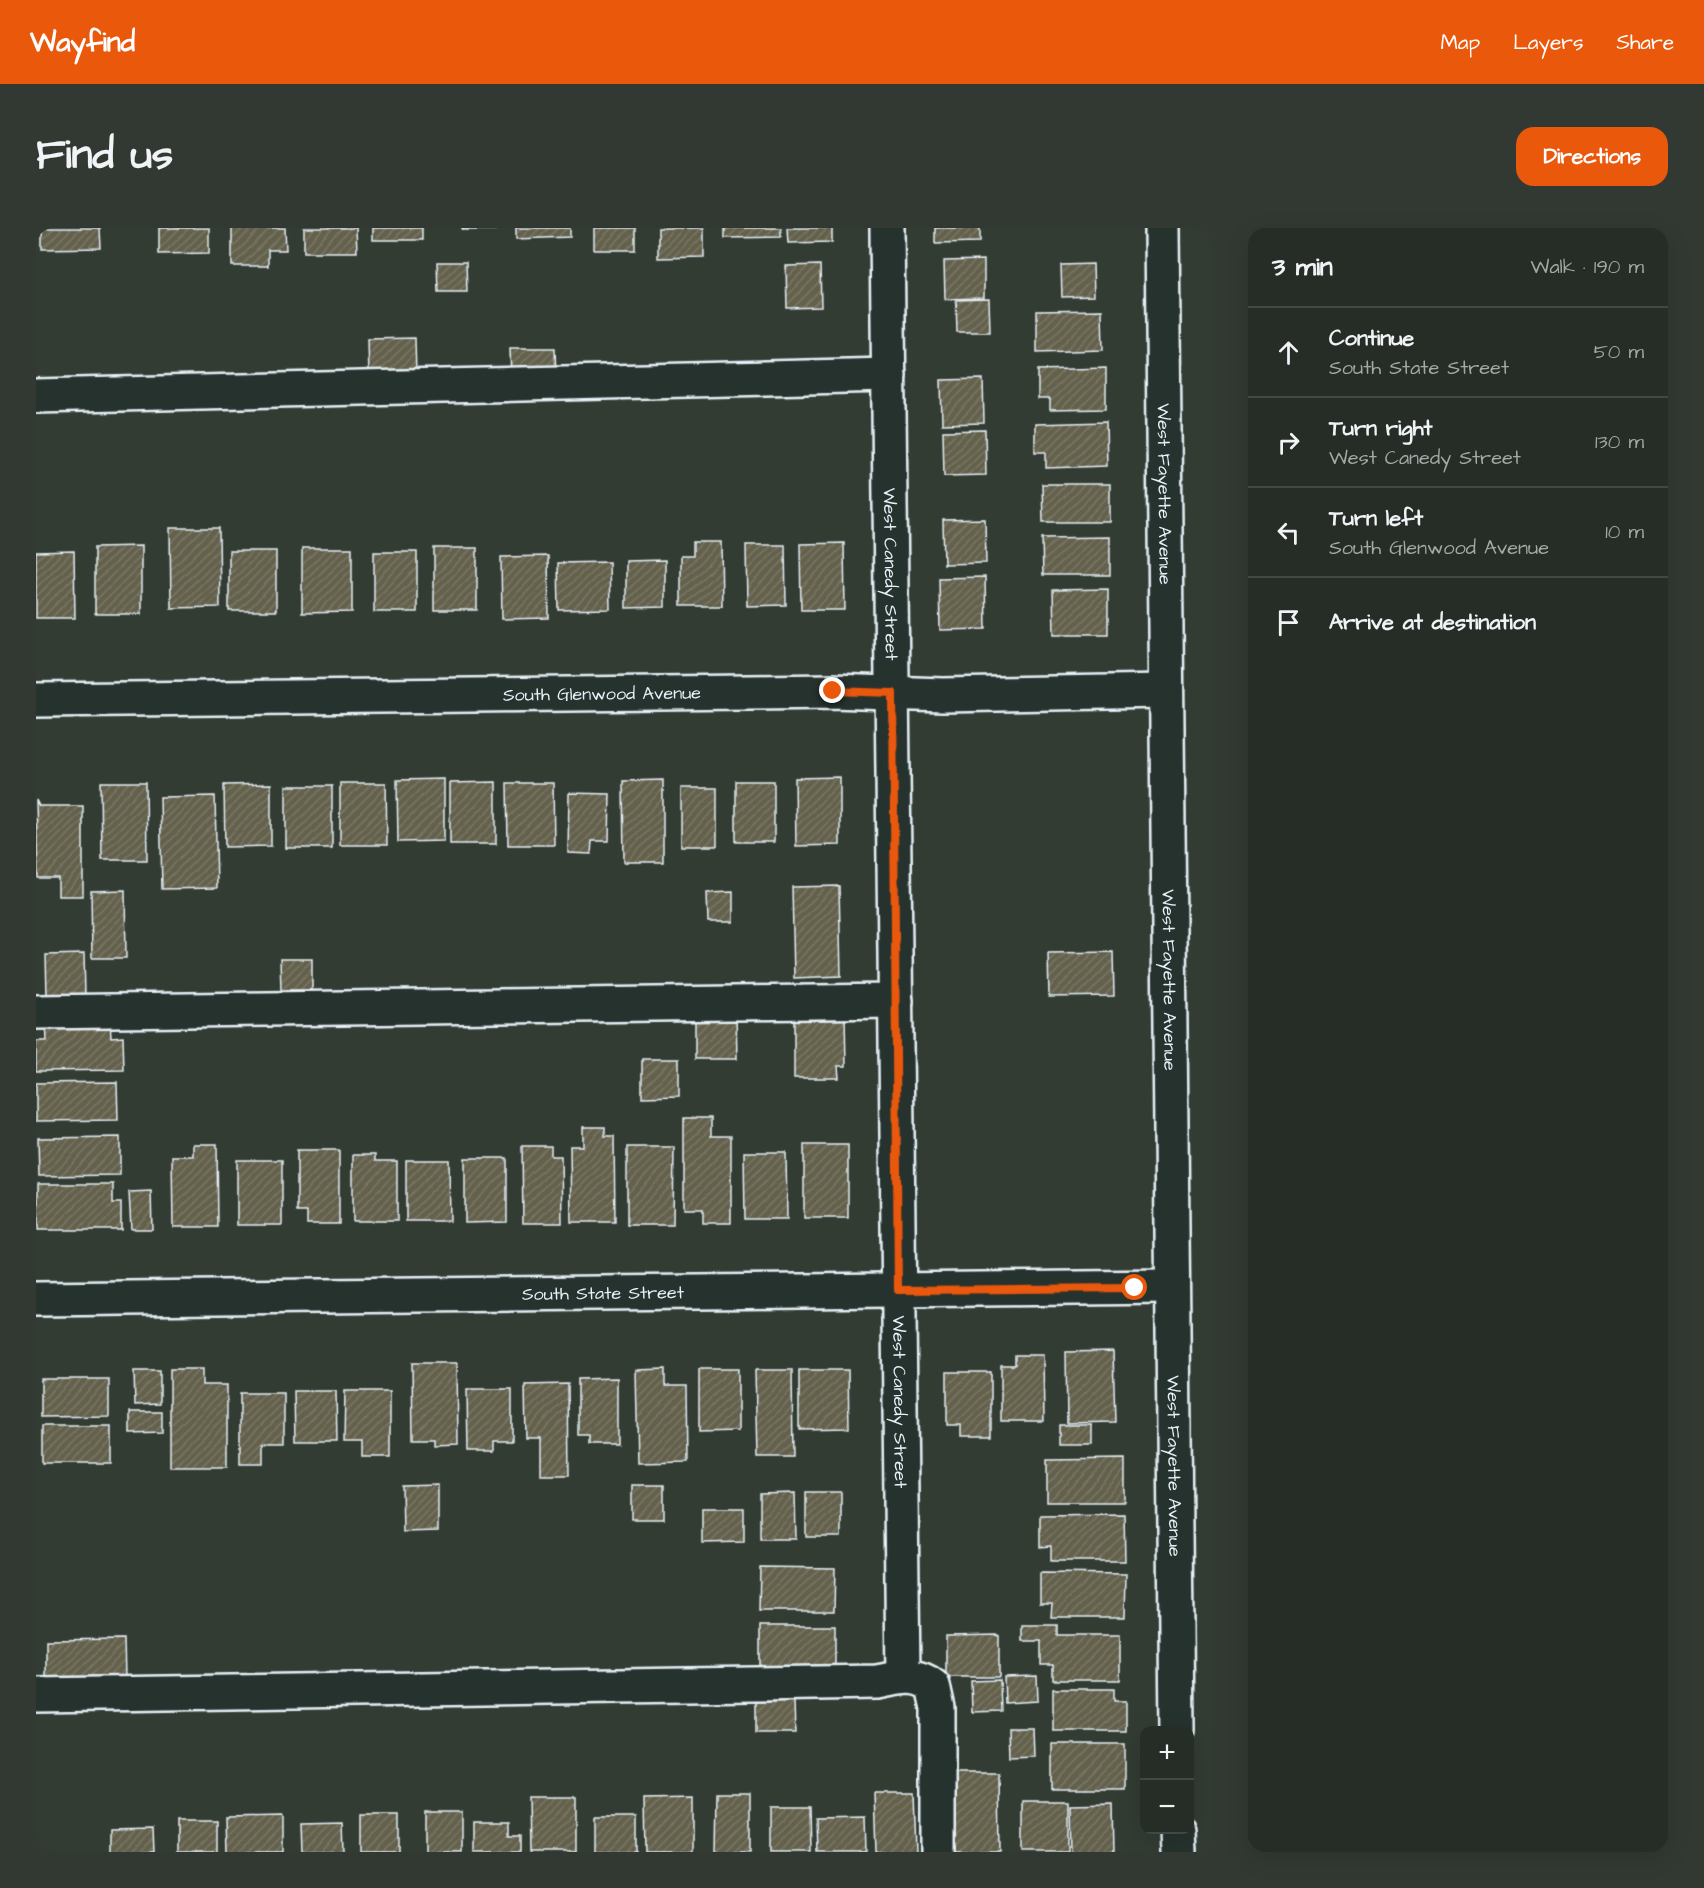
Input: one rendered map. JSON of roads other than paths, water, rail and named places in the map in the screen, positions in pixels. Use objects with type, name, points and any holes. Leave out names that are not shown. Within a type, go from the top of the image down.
[{"type":"street","name":"West Canedy Street","points":[[887,228],[903,1677]]},
{"type":"street","name":"West Fayette Avenue","points":[[1162,228],[1170,1287],[1177,1726]]},
{"type":"street","points":[[36,396],[889,375]]},
{"type":"street","name":"South Glenwood Avenue","points":[[36,700],[821,691],[943,695],[1166,691]]},
{"type":"street","points":[[36,1012],[896,1001]]},
{"type":"street","name":"South State Street","points":[[36,1299],[1170,1287]]},
{"type":"street","points":[[36,1695],[877,1682],[903,1677],[922,1678],[933,1686],[938,1708],[938,1852]]},
{"type":"street","points":[[1178,1834],[1179,1852]]}]
